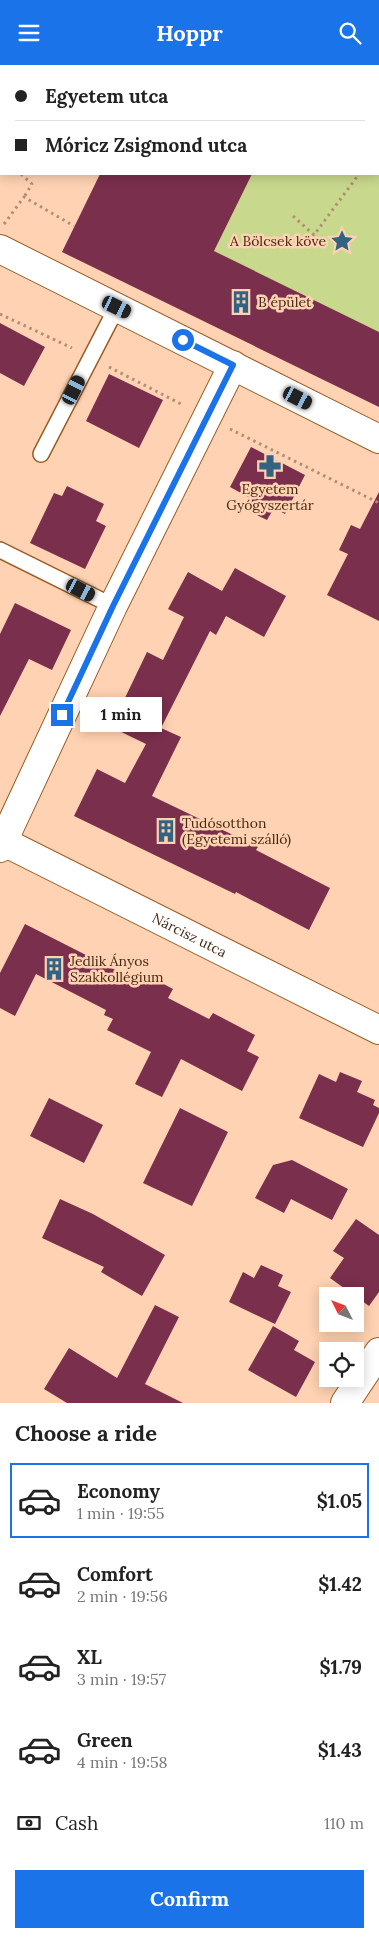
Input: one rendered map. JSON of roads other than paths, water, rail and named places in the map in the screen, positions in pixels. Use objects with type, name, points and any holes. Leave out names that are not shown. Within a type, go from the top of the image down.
[{"type":"street","points":[[1,238],[117,307],[379,439]]},
{"type":"street","points":[[1,843],[113,606],[233,365]]},
{"type":"street","name":"Nárcisz utca","points":[[1,843],[379,1030]]},
{"type":"street","points":[[345,1403],[379,1352]]},
{"type":"lane","points":[[41,455],[117,307]]},
{"type":"lane","points":[[0,550],[113,606]]},
{"type":"place","name":"A Bölcsek köve","points":[[342,241]]},
{"type":"place","name":"B épület","points":[[241,302]]},
{"type":"place","name":"Egyetem Gyógyszertár","points":[[270,466]]},
{"type":"place","name":"Tudósotthon (Egyetemi szálló)","points":[[166,831]]},
{"type":"place","name":"Jedlik Ányos Szakkollégium","points":[[54,969]]}]
